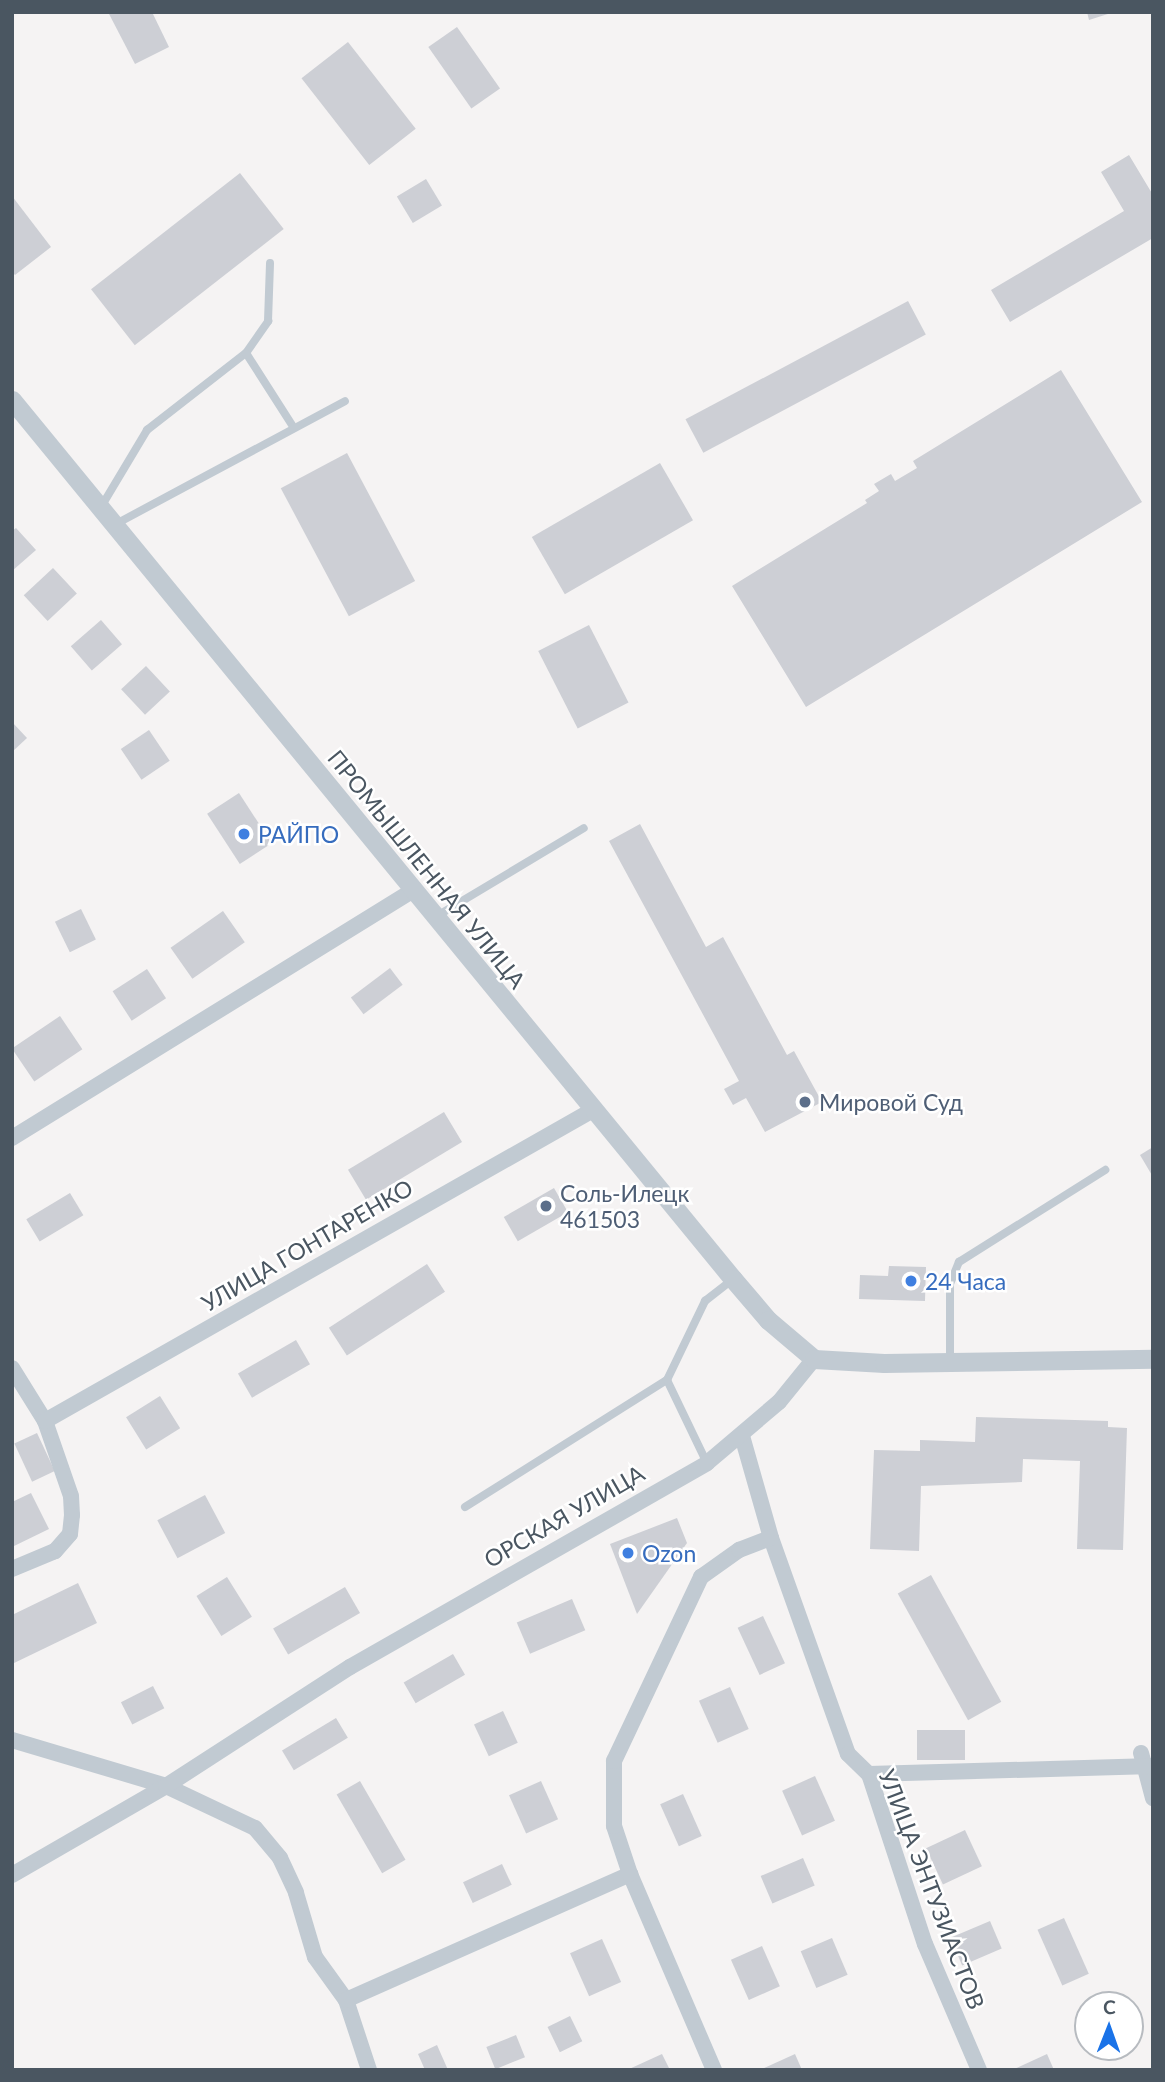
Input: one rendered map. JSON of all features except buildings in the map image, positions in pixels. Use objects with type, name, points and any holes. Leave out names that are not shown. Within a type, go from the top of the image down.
[{"type":"street","name":"ПРОМЫШЛЕННАЯ УЛИЦА","points":[[12,400],[414,890],[434,918],[733,1279],[768,1320],[814,1359]]},
{"type":"street","points":[[12,1138],[414,890]]},
{"type":"street","name":"УЛИЦА ГОНТАРЕНКО","points":[[45,1421],[593,1110]]},
{"type":"street","points":[[814,1359],[950,1362],[1153,1359]]},
{"type":"street","name":"ОРСКАЯ УЛИЦА","points":[[12,1875],[166,1786],[350,1667],[707,1463],[779,1402],[814,1359]]},
{"type":"street","points":[[12,1368],[45,1421],[71,1496],[70,1534],[55,1551],[12,1569]]},
{"type":"street","name":"УЛИЦА ЭНТУЗИАСТОВ","points":[[742,1436],[771,1538],[848,1754],[863,1769],[925,1944],[979,2070]]},
{"type":"street","points":[[714,2070],[629,1874],[611,1804],[614,1761],[623,1735],[701,1577],[739,1549],[771,1538]]},
{"type":"street","points":[[12,1740],[166,1786],[255,1829],[280,1858],[296,1893],[315,1957],[346,2000],[369,2070]]},
{"type":"street","points":[[863,1769],[1145,1762],[1153,1798]]},
{"type":"street","points":[[346,2000],[629,1874]]},
{"type":"lane","points":[[100,508],[147,430],[246,353],[268,321],[270,262]]},
{"type":"lane","points":[[246,353],[292,425]]},
{"type":"lane","points":[[114,525],[292,425],[345,401]]},
{"type":"lane","points":[[434,918],[584,828]]},
{"type":"lane","points":[[950,1362],[950,1284],[959,1262],[1105,1170]]},
{"type":"lane","points":[[465,1507],[667,1380],[705,1301],[733,1279]]},
{"type":"lane","points":[[667,1380],[707,1463]]},
{"type":"place","name":"РАЙПО","points":[[244,834]]},
{"type":"place","name":"Мировой Суд","points":[[805,1102]]},
{"type":"place","name":"Соль-Илецк 461503","points":[[546,1206]]},
{"type":"place","name":"24 Часа","points":[[911,1281]]},
{"type":"place","name":"Ozon","points":[[628,1553]]}]
